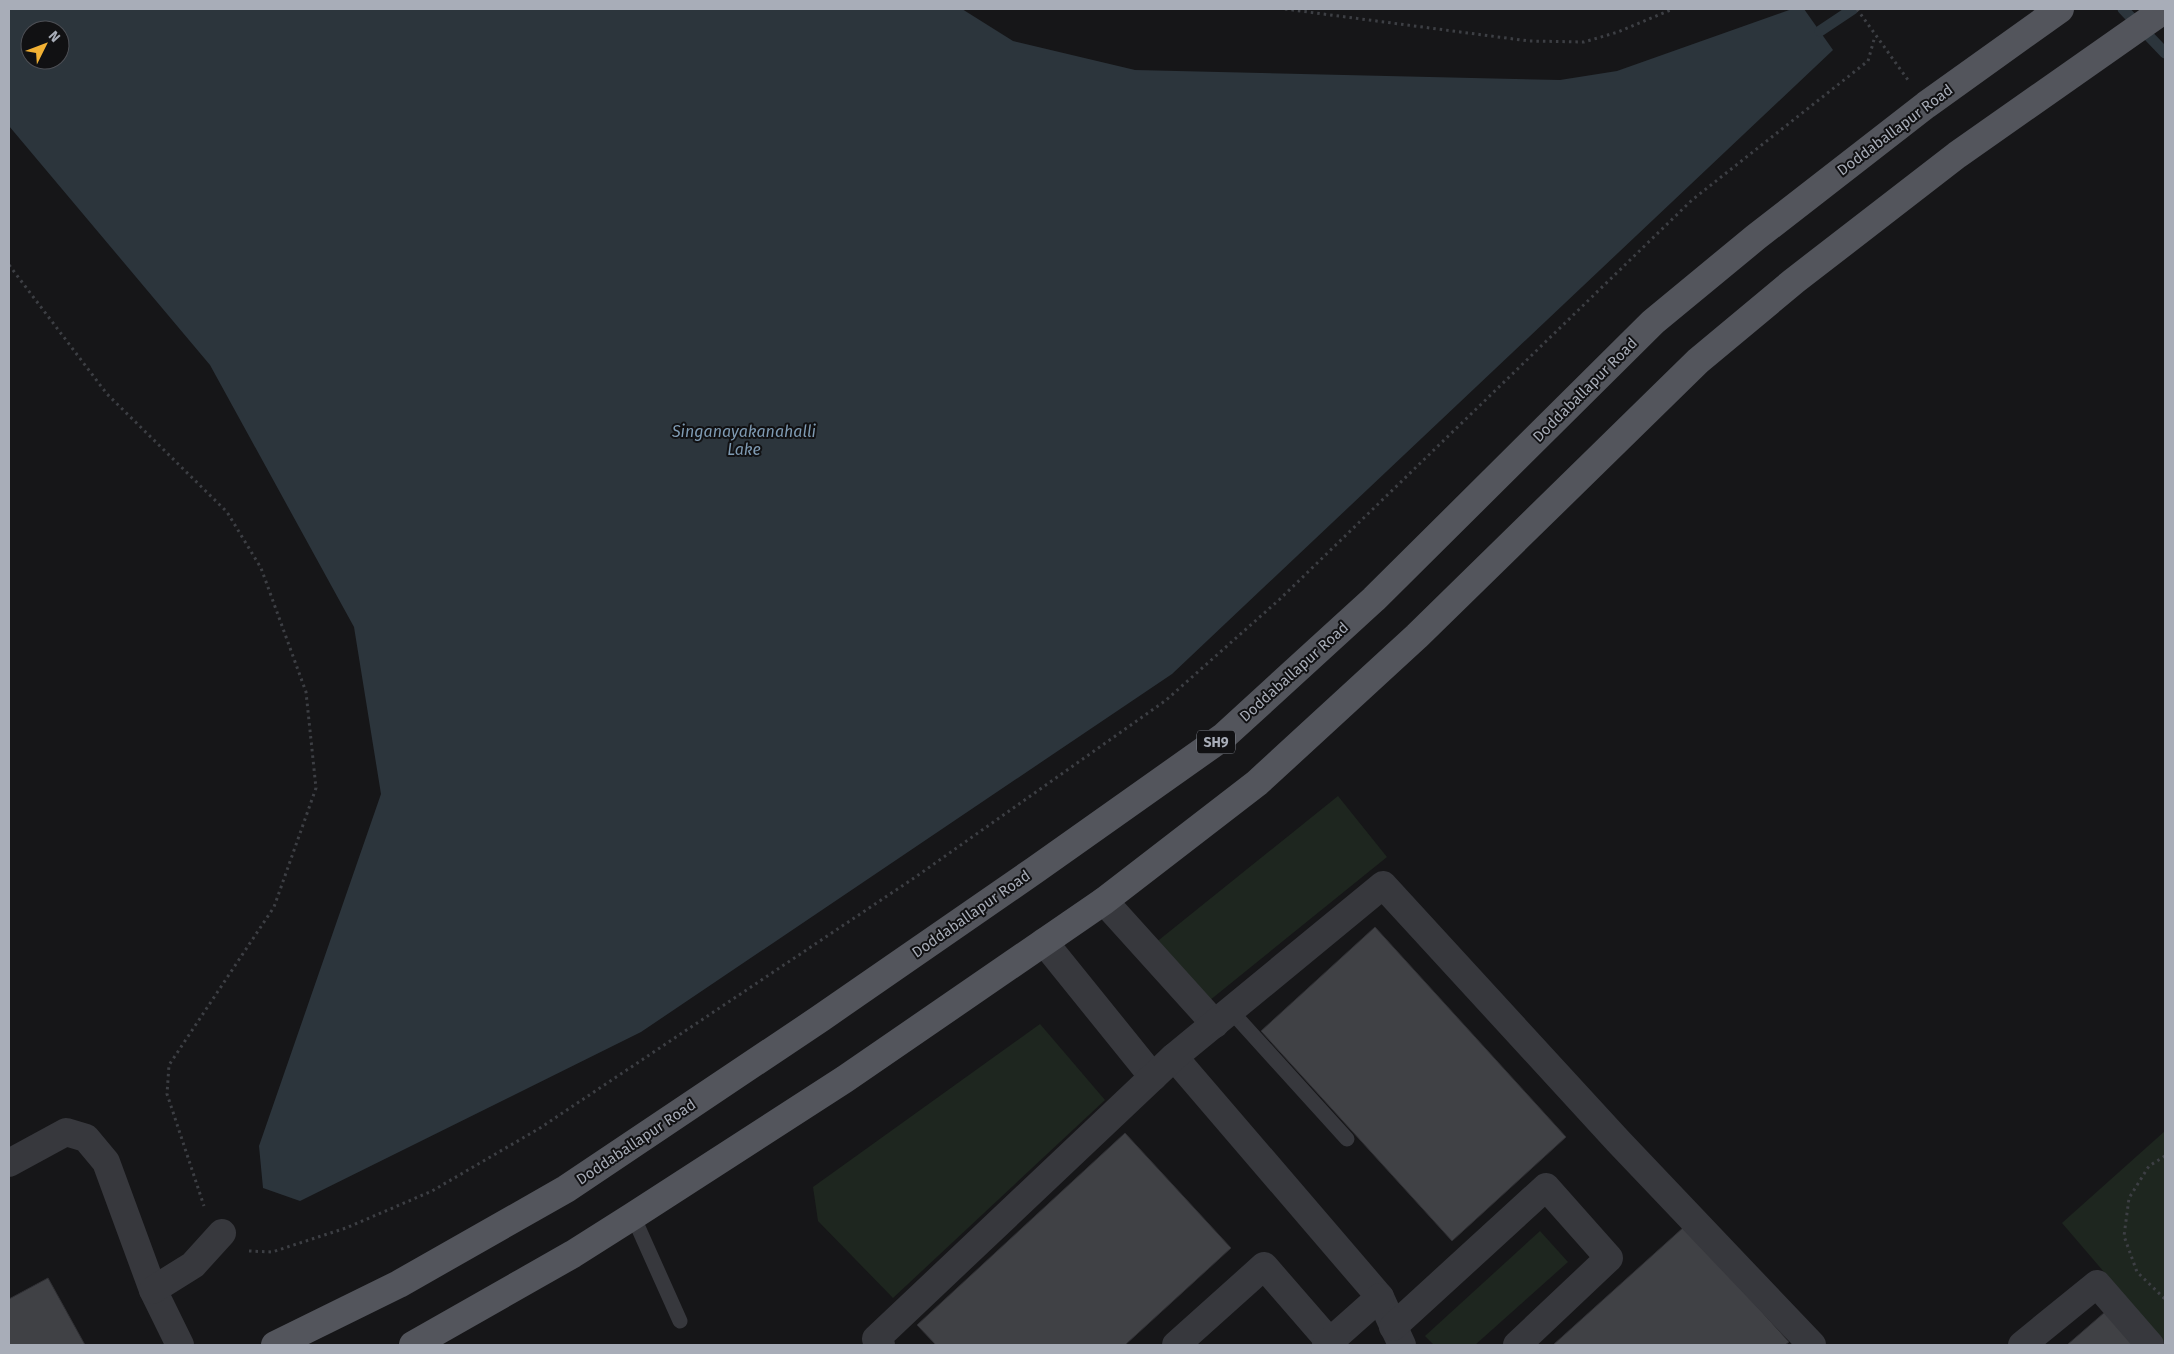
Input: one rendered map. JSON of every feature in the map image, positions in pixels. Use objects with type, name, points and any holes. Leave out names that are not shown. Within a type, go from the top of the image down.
[{"type":"main road","name":"Doddaballapur Road","points":[[274,1345],[399,1284],[566,1189],[837,1007],[1035,870],[1222,737],[1374,599],[1653,322],[1756,237],[1926,105],[2060,9]]},
{"type":"main road","points":[[412,1345],[574,1254],[845,1079],[1104,901],[1257,783],[1417,636],[1698,361],[1794,281],[1957,155],[2162,11]]},
{"type":"street","points":[[881,1345],[876,1339],[1174,1057],[1383,885],[1625,1148],[1812,1345]]},
{"type":"street","points":[[1104,901],[1223,1017]]},
{"type":"street","points":[[1044,942],[1153,1077]]},
{"type":"street","points":[[1174,1057],[1380,1297],[1398,1336],[1546,1187],[1609,1258],[1517,1345]]},
{"type":"street","points":[[9,1163],[66,1132],[86,1138],[106,1162],[153,1290],[180,1345]]},
{"type":"street","points":[[153,1290],[193,1266],[222,1233]]},
{"type":"street","points":[[1176,1345],[1264,1266],[1328,1343],[1380,1297]]},
{"type":"street","points":[[2022,1345],[2097,1284],[2150,1345]]},
{"type":"lane","points":[[1223,1017],[1347,1139]]},
{"type":"lane","points":[[633,1216],[680,1321]]},
{"type":"path","points":[[1285,9],[1529,41],[1584,42],[1618,32],[1673,9]]},
{"type":"path","points":[[1857,9],[1894,61]]},
{"type":"path","points":[[9,265],[107,394],[226,512],[261,568],[306,692],[316,788],[274,907],[169,1065],[167,1094],[207,1214],[222,1233],[244,1251],[272,1252],[346,1228],[432,1191],[540,1128],[890,895],[1165,701],[1280,599],[1692,200],[1868,61],[1875,36]]},
{"type":"path","points":[[2165,1156],[2149,1166],[2128,1198],[2124,1236],[2137,1272],[2165,1299]]},
{"type":"shaded area","points":[[1338,796],[1387,857],[1199,1009],[1149,948]]},
{"type":"shaded area","points":[[1040,1024],[1105,1100],[893,1298],[818,1221],[813,1187]]},
{"type":"shaded area","points":[[2165,1131],[2165,1343],[2062,1223]]},
{"type":"shaded area","points":[[1540,1231],[1568,1262],[1475,1345],[1434,1345],[1425,1336]]},
{"type":"water","name":"Singanayakanahalli Lake","points":[[9,9],[962,9],[1013,41],[1135,70],[1560,80],[1617,71],[1792,9],[1804,9],[1833,50],[1172,674],[641,1032],[300,1201],[263,1188],[259,1146],[381,794],[354,627],[210,365],[9,126]]},
{"type":"building","points":[[1375,927],[1566,1137],[1452,1241],[1261,1031]]},
{"type":"building","points":[[1125,1133],[1231,1248],[1125,1345],[936,1345],[917,1325]]},
{"type":"building","points":[[1685,1226],[1789,1342],[1785,1345],[1553,1345]]},
{"type":"building","points":[[48,1278],[85,1345],[9,1345],[9,1299]]},
{"type":"building","points":[[2105,1312],[2134,1345],[2067,1345]]},
{"type":"waterway","points":[[1820,31],[1853,9]]},
{"type":"waterway","points":[[2123,9],[2165,53]]}]
